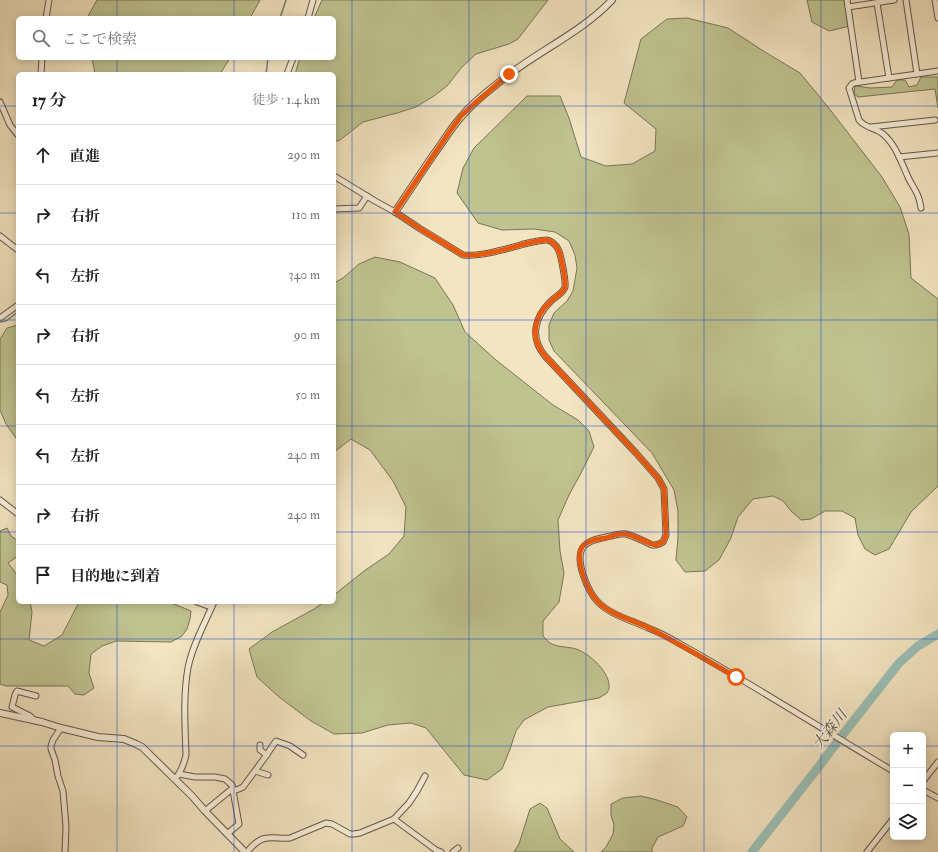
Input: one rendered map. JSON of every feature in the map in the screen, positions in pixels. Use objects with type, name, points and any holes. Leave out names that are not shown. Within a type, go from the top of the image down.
[{"type":"street","points":[[46,16],[49,0]]},
{"type":"street","points":[[309,16],[313,0]]},
{"type":"street","points":[[395,212],[461,116],[497,83],[520,66],[581,27],[612,0]]},
{"type":"street","points":[[847,0],[859,82]]},
{"type":"street","points":[[848,7],[894,0]]},
{"type":"street","points":[[906,0],[917,74]]},
{"type":"street","points":[[936,0],[938,18]]},
{"type":"street","points":[[877,3],[888,78]]},
{"type":"street","points":[[41,72],[42,60]]},
{"type":"street","points":[[288,72],[292,60]]},
{"type":"street","points":[[921,208],[918,197],[891,143],[882,134],[870,127],[862,125],[859,120],[849,88],[852,84],[859,82],[938,70]]},
{"type":"street","points":[[0,102],[10,125],[16,132]]},
{"type":"street","points":[[870,127],[935,120]]},
{"type":"street","points":[[899,157],[938,153]]},
{"type":"street","points":[[336,177],[463,255],[482,254],[547,240],[551,241],[558,248],[565,286],[562,292],[550,302],[538,318],[536,327],[537,343],[540,350],[636,453],[658,478],[664,489],[666,535],[663,542],[655,545],[626,534],[587,543],[583,547],[579,558],[587,587],[598,602],[617,615],[650,628],[680,644],[776,700],[890,770]]},
{"type":"street","points":[[336,209],[359,208],[367,196]]},
{"type":"street","points":[[0,236],[16,248]]},
{"type":"street","points":[[0,318],[16,306]]},
{"type":"street","points":[[0,500],[16,512]]},
{"type":"street","points":[[177,777],[186,755],[185,706],[188,668],[192,654],[212,605]]},
{"type":"street","points":[[32,720],[30,716],[12,707],[17,691],[36,696]]},
{"type":"street","points":[[0,713],[98,737],[124,739],[142,747],[177,777],[204,811],[246,852],[262,839],[290,838],[326,823],[332,824],[350,834],[354,834],[394,819],[409,803],[425,776]]},
{"type":"street","points":[[61,728],[53,740],[51,749],[63,791],[66,827],[65,852]]},
{"type":"street","points":[[204,811],[233,790],[240,789],[276,741],[290,746],[303,755]]},
{"type":"street","points":[[260,745],[260,750],[267,755]]},
{"type":"street","points":[[926,777],[938,762]]},
{"type":"street","points":[[255,771],[268,775]]},
{"type":"street","points":[[177,777],[195,776],[225,779],[232,785],[239,824],[227,834]]},
{"type":"street","points":[[926,792],[938,798]]},
{"type":"street","points":[[394,819],[436,850],[441,852]]},
{"type":"street","points":[[867,852],[890,823]]},
{"type":"street","points":[[453,852],[458,848]]},
{"type":"green space","points":[[97,0],[260,0],[251,16],[88,16]]},
{"type":"green space","points":[[322,0],[548,0],[518,39],[509,44],[476,54],[462,67],[447,86],[434,96],[416,107],[363,122],[340,140],[336,141],[336,72],[296,72],[299,60],[336,60],[336,16],[315,16]]},
{"type":"green space","points":[[807,0],[846,0],[850,26],[829,31],[812,22]]},
{"type":"green space","points":[[687,18],[728,28],[800,73],[882,177],[900,207],[909,234],[911,278],[938,299],[938,486],[911,512],[889,549],[875,555],[865,549],[858,535],[855,518],[842,511],[825,511],[811,519],[801,520],[783,501],[773,496],[753,499],[738,517],[731,538],[719,560],[705,571],[685,572],[676,560],[678,511],[674,490],[652,453],[554,351],[549,340],[549,325],[554,313],[567,301],[573,291],[577,268],[575,255],[569,241],[555,232],[534,229],[502,230],[478,223],[457,193],[463,168],[474,148],[527,96],[560,96],[569,118],[581,157],[606,166],[632,164],[655,151],[656,129],[624,103],[641,39],[667,19]]},
{"type":"green space","points":[[92,60],[229,60],[221,72],[95,72]]},
{"type":"green space","points":[[921,77],[938,77],[938,108],[935,89],[858,97],[854,94],[855,86],[871,88],[892,87],[897,80],[905,80],[909,87],[917,85]]},
{"type":"green space","points":[[375,257],[400,262],[435,278],[453,305],[465,332],[496,360],[553,405],[578,420],[589,431],[594,447],[558,520],[560,551],[564,573],[559,602],[543,621],[543,636],[552,644],[576,649],[593,659],[607,676],[609,689],[607,693],[599,698],[548,707],[524,720],[516,731],[502,769],[487,780],[464,775],[426,728],[411,723],[388,725],[362,733],[334,734],[311,721],[279,697],[257,677],[249,649],[272,632],[321,604],[336,604],[336,593],[364,571],[389,554],[404,536],[406,507],[393,481],[370,450],[351,439],[336,450],[336,282],[343,278],[359,264]]},
{"type":"green space","points":[[16,326],[16,438],[6,424],[0,410],[0,339],[7,328]]},
{"type":"green space","points":[[7,528],[11,536],[16,540],[16,557],[8,563],[16,573],[16,604],[30,604],[32,612],[29,640],[44,646],[62,635],[78,604],[174,604],[191,611],[187,629],[182,636],[171,642],[116,641],[102,646],[91,654],[89,673],[94,688],[84,695],[75,694],[68,686],[6,686],[0,684],[0,612],[8,595],[7,585],[0,582],[0,531]]},
{"type":"green space","points":[[641,796],[678,807],[687,817],[683,826],[658,837],[652,848],[652,852],[601,852],[606,847],[613,834],[614,825],[611,815],[611,804],[623,798]]},
{"type":"green space","points":[[540,803],[547,808],[560,839],[574,852],[514,852],[519,844],[530,809]]},
{"type":"waterway","points":[[281,16],[286,0]]},
{"type":"waterway","points":[[266,72],[268,60]]},
{"type":"waterway","points":[[0,322],[6,321],[16,314]]},
{"type":"waterway","name":"大森川","points":[[752,852],[899,663],[918,646],[938,634]]},
{"type":"route","points":[[509,74],[461,116],[395,212],[463,255],[482,254],[547,240],[554,243],[558,248],[565,286],[562,292],[550,302],[538,318],[536,336],[540,350],[636,453],[658,478],[664,489],[666,535],[663,542],[655,545],[626,534],[587,543],[581,550],[579,558],[587,587],[598,602],[617,615],[650,628],[736,677]]}]
